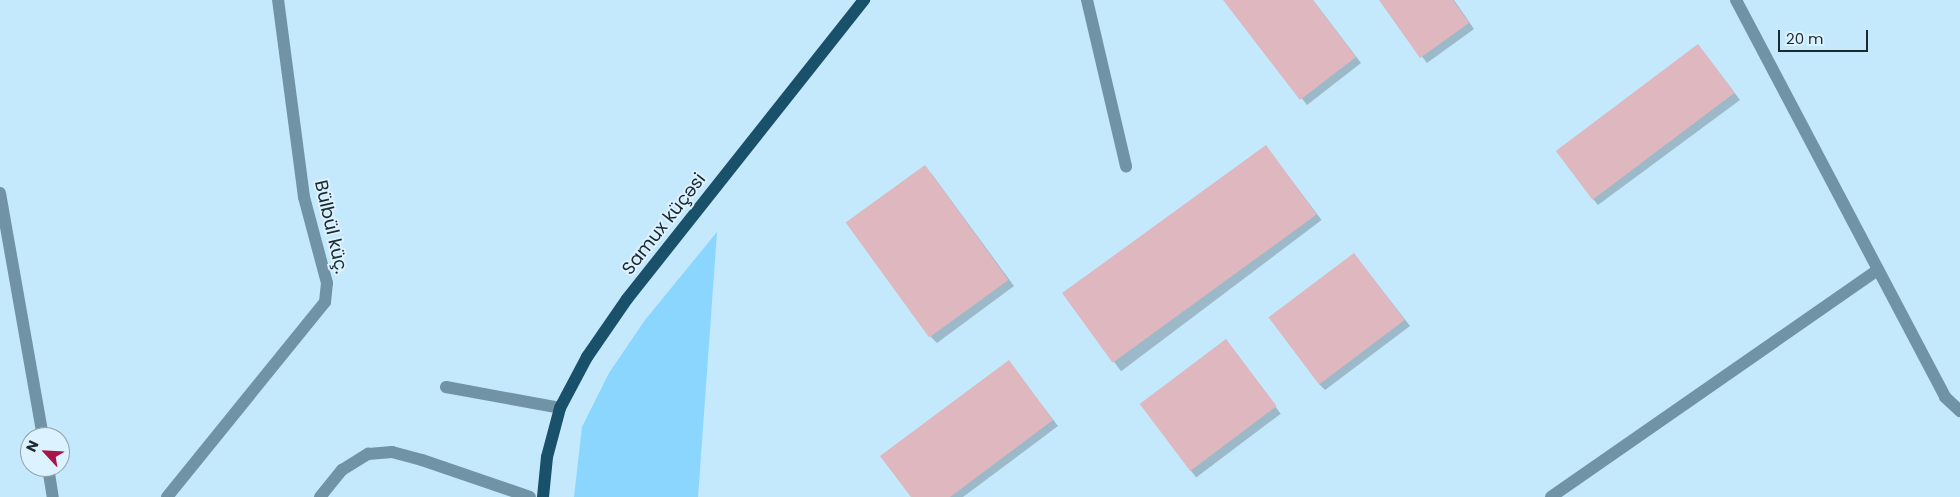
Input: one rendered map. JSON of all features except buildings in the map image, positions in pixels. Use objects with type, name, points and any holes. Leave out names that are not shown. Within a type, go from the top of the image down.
[{"type":"main road","name":"Samux küçəsi","points":[[543,497],[547,457],[560,408],[587,357],[627,299],[864,0]]},
{"type":"street","name":"Bülbül küç.","points":[[167,497],[315,316],[327,293],[327,283],[304,198],[278,0]]},
{"type":"street","points":[[1087,0],[1126,166]]},
{"type":"street","points":[[1736,0],[1945,397],[1960,411]]},
{"type":"street","points":[[0,193],[41,427]]},
{"type":"street","points":[[1551,497],[1878,270]]},
{"type":"street","points":[[446,387],[560,408]]},
{"type":"street","points":[[320,497],[342,470],[368,454],[392,452],[422,460],[530,497]]},
{"type":"street","points":[[50,477],[54,497]]},
{"type":"shaded area","points":[[717,232],[698,497],[574,497],[582,427],[609,373],[645,320]]}]
